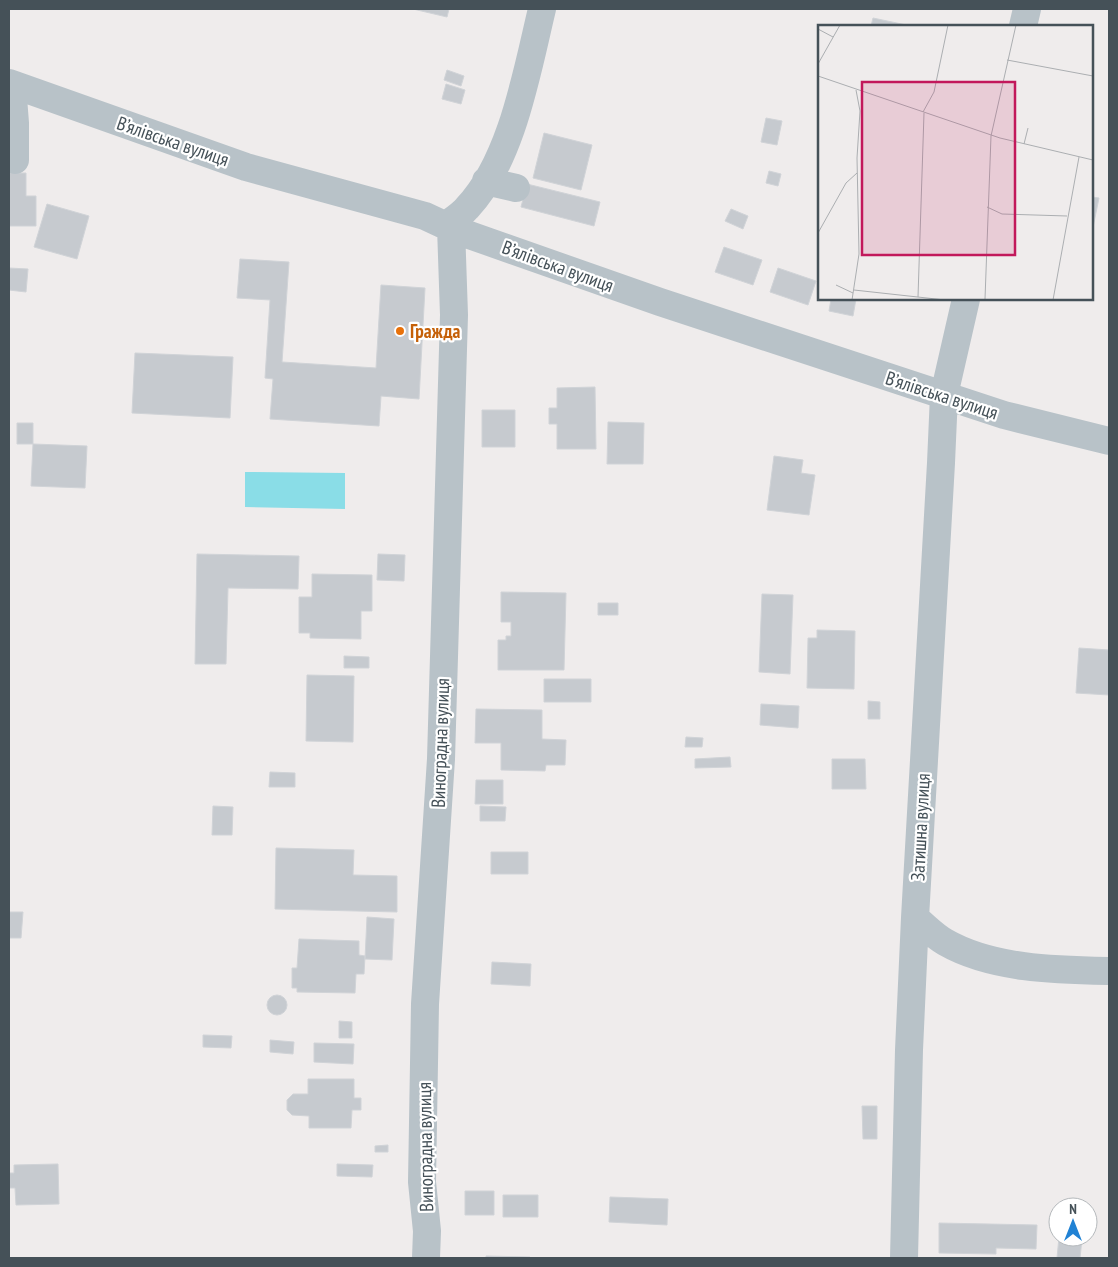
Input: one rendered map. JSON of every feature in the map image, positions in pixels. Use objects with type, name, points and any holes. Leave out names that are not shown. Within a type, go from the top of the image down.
[{"type":"street","points":[[448,226],[466,210],[479,194],[504,151],[540,57],[542,9]]},
{"type":"street","points":[[1023,25],[1026,9]]},
{"type":"street","points":[[10,84],[15,123],[15,160]]},
{"type":"street","name":"В’ялівська вулиця","points":[[10,84],[246,167],[425,216],[660,302],[944,396],[1004,415],[1109,441]]},
{"type":"street","points":[[486,181],[516,188]]},
{"type":"street","name":"Виноградна вулиця","points":[[426,1258],[427,1231],[422,1182],[425,1004],[441,759],[454,315],[448,226]]},
{"type":"street","name":"Затишна вулиця","points":[[904,1258],[909,1050],[915,918],[942,463],[944,396],[966,300]]},
{"type":"street","points":[[915,918],[944,942],[978,957],[1022,966],[1109,971]]},
{"type":"water","points":[[245,472],[345,473],[345,509],[245,507]]},
{"type":"building","points":[[413,9],[449,9],[447,17]]},
{"type":"building","points":[[873,18],[906,25],[871,25]]},
{"type":"building","points":[[447,70],[464,76],[461,86],[444,80]]},
{"type":"building","points":[[446,84],[465,90],[461,104],[442,99]]},
{"type":"building","points":[[766,118],[782,121],[777,145],[761,142]]},
{"type":"building","points":[[544,133],[592,145],[581,190],[533,178]]},
{"type":"building","points":[[769,171],[781,174],[778,186],[766,183]]},
{"type":"building","points":[[9,173],[26,173],[26,196],[36,196],[36,226],[9,226]]},
{"type":"building","points":[[527,184],[600,202],[594,226],[521,207]]},
{"type":"building","points":[[1093,197],[1099,198],[1093,227]]},
{"type":"building","points":[[47,204],[89,216],[77,259],[34,247]]},
{"type":"building","points":[[731,209],[748,216],[743,229],[725,221]]},
{"type":"building","points":[[724,247],[762,260],[753,285],[715,272]]},
{"type":"building","name":"Гражда","points":[[240,259],[289,262],[282,362],[376,368],[381,285],[425,288],[419,399],[381,396],[379,426],[270,419],[273,379],[265,378],[270,300],[237,298]]},
{"type":"building","points":[[9,268],[28,269],[26,292],[9,290]]},
{"type":"building","points":[[778,268],[816,281],[808,305],[770,292]]},
{"type":"building","points":[[831,300],[856,300],[853,316],[829,311]]},
{"type":"building","points":[[135,353],[233,357],[230,418],[132,413]]},
{"type":"building","points":[[595,387],[596,449],[557,449],[557,424],[549,424],[549,408],[557,408],[557,388]]},
{"type":"building","points":[[482,410],[515,410],[515,447],[482,447]]},
{"type":"building","points":[[608,422],[644,423],[643,464],[607,464]]},
{"type":"building","points":[[17,423],[33,423],[33,444],[17,444]]},
{"type":"building","points":[[33,444],[87,446],[85,488],[31,486]]},
{"type":"building","points":[[774,456],[803,460],[801,473],[815,475],[809,515],[767,510]]},
{"type":"building","points":[[197,554],[299,556],[298,589],[228,588],[226,664],[195,664]]},
{"type":"building","points":[[378,554],[405,555],[404,581],[377,580]]},
{"type":"building","points":[[312,574],[372,575],[372,611],[361,611],[361,639],[310,638],[310,633],[299,633],[299,597],[312,597]]},
{"type":"building","points":[[501,592],[566,593],[564,670],[498,670],[498,640],[506,640],[506,636],[511,636],[511,622],[501,622]]},
{"type":"building","points":[[762,594],[793,595],[790,674],[759,672]]},
{"type":"building","points":[[598,603],[618,603],[618,615],[598,615]]},
{"type":"building","points":[[817,630],[855,631],[854,689],[807,688],[808,638],[817,638]]},
{"type":"building","points":[[1079,648],[1109,650],[1109,695],[1076,693]]},
{"type":"building","points":[[344,656],[369,657],[369,668],[344,668]]},
{"type":"building","points":[[307,675],[354,676],[353,742],[306,741]]},
{"type":"building","points":[[544,679],[591,679],[591,702],[544,702]]},
{"type":"building","points":[[868,701],[880,702],[880,719],[868,719]]},
{"type":"building","points":[[761,704],[799,706],[798,728],[760,725]]},
{"type":"building","points":[[476,709],[542,710],[542,739],[566,740],[565,765],[546,765],[545,771],[501,770],[501,743],[475,743]]},
{"type":"building","points":[[686,737],[703,738],[702,747],[685,747]]},
{"type":"building","points":[[730,757],[731,767],[695,768],[695,759]]},
{"type":"building","points":[[832,759],[865,759],[866,789],[832,789]]},
{"type":"building","points":[[270,772],[295,773],[295,787],[269,787]]},
{"type":"building","points":[[476,780],[503,780],[503,804],[475,804]]},
{"type":"building","points":[[213,806],[233,807],[232,835],[212,835]]},
{"type":"building","points":[[480,806],[506,807],[505,821],[480,821]]},
{"type":"building","points":[[276,848],[354,850],[353,875],[397,876],[397,912],[275,909]]},
{"type":"building","points":[[491,852],[528,852],[528,874],[491,874]]},
{"type":"building","points":[[9,912],[23,912],[21,938],[9,938]]},
{"type":"building","points":[[367,917],[394,919],[392,960],[365,959]]},
{"type":"building","points":[[299,939],[359,941],[359,955],[365,956],[364,974],[356,974],[355,993],[297,992],[297,988],[292,988],[292,968],[297,968]]},
{"type":"building","points":[[492,962],[531,964],[530,986],[491,984]]},
{"type":"building","points":[[277,995],[284,998],[287,1005],[284,1012],[277,1015],[270,1012],[267,1005],[270,998]]},
{"type":"building","points":[[339,1021],[352,1022],[352,1038],[339,1038]]},
{"type":"building","points":[[203,1035],[232,1036],[231,1048],[203,1047]]},
{"type":"building","points":[[270,1040],[294,1042],[293,1054],[270,1052]]},
{"type":"building","points":[[314,1043],[354,1044],[353,1064],[314,1062]]},
{"type":"building","points":[[308,1079],[354,1079],[354,1098],[361,1098],[361,1110],[352,1110],[351,1128],[309,1128],[309,1116],[292,1115],[287,1110],[287,1100],[293,1094],[308,1094]]},
{"type":"building","points":[[862,1106],[877,1106],[877,1139],[863,1139]]},
{"type":"building","points":[[388,1145],[388,1152],[375,1152],[375,1146]]},
{"type":"building","points":[[58,1164],[59,1204],[16,1205],[15,1188],[9,1188],[9,1173],[14,1173],[14,1165]]},
{"type":"building","points":[[337,1164],[373,1165],[372,1177],[337,1176]]},
{"type":"building","points":[[465,1191],[494,1191],[494,1215],[465,1215]]},
{"type":"building","points":[[503,1195],[538,1195],[538,1217],[503,1217]]},
{"type":"building","points":[[610,1197],[668,1199],[667,1225],[609,1222]]},
{"type":"building","points":[[939,1223],[1037,1225],[1036,1249],[996,1248],[996,1254],[939,1253]]},
{"type":"building","points":[[1058,1247],[1081,1247],[1080,1258],[1057,1258]]},
{"type":"building","points":[[486,1256],[530,1257],[530,1258],[486,1258]]},
{"type":"place","name":"Гражда","points":[[400,331]]}]
